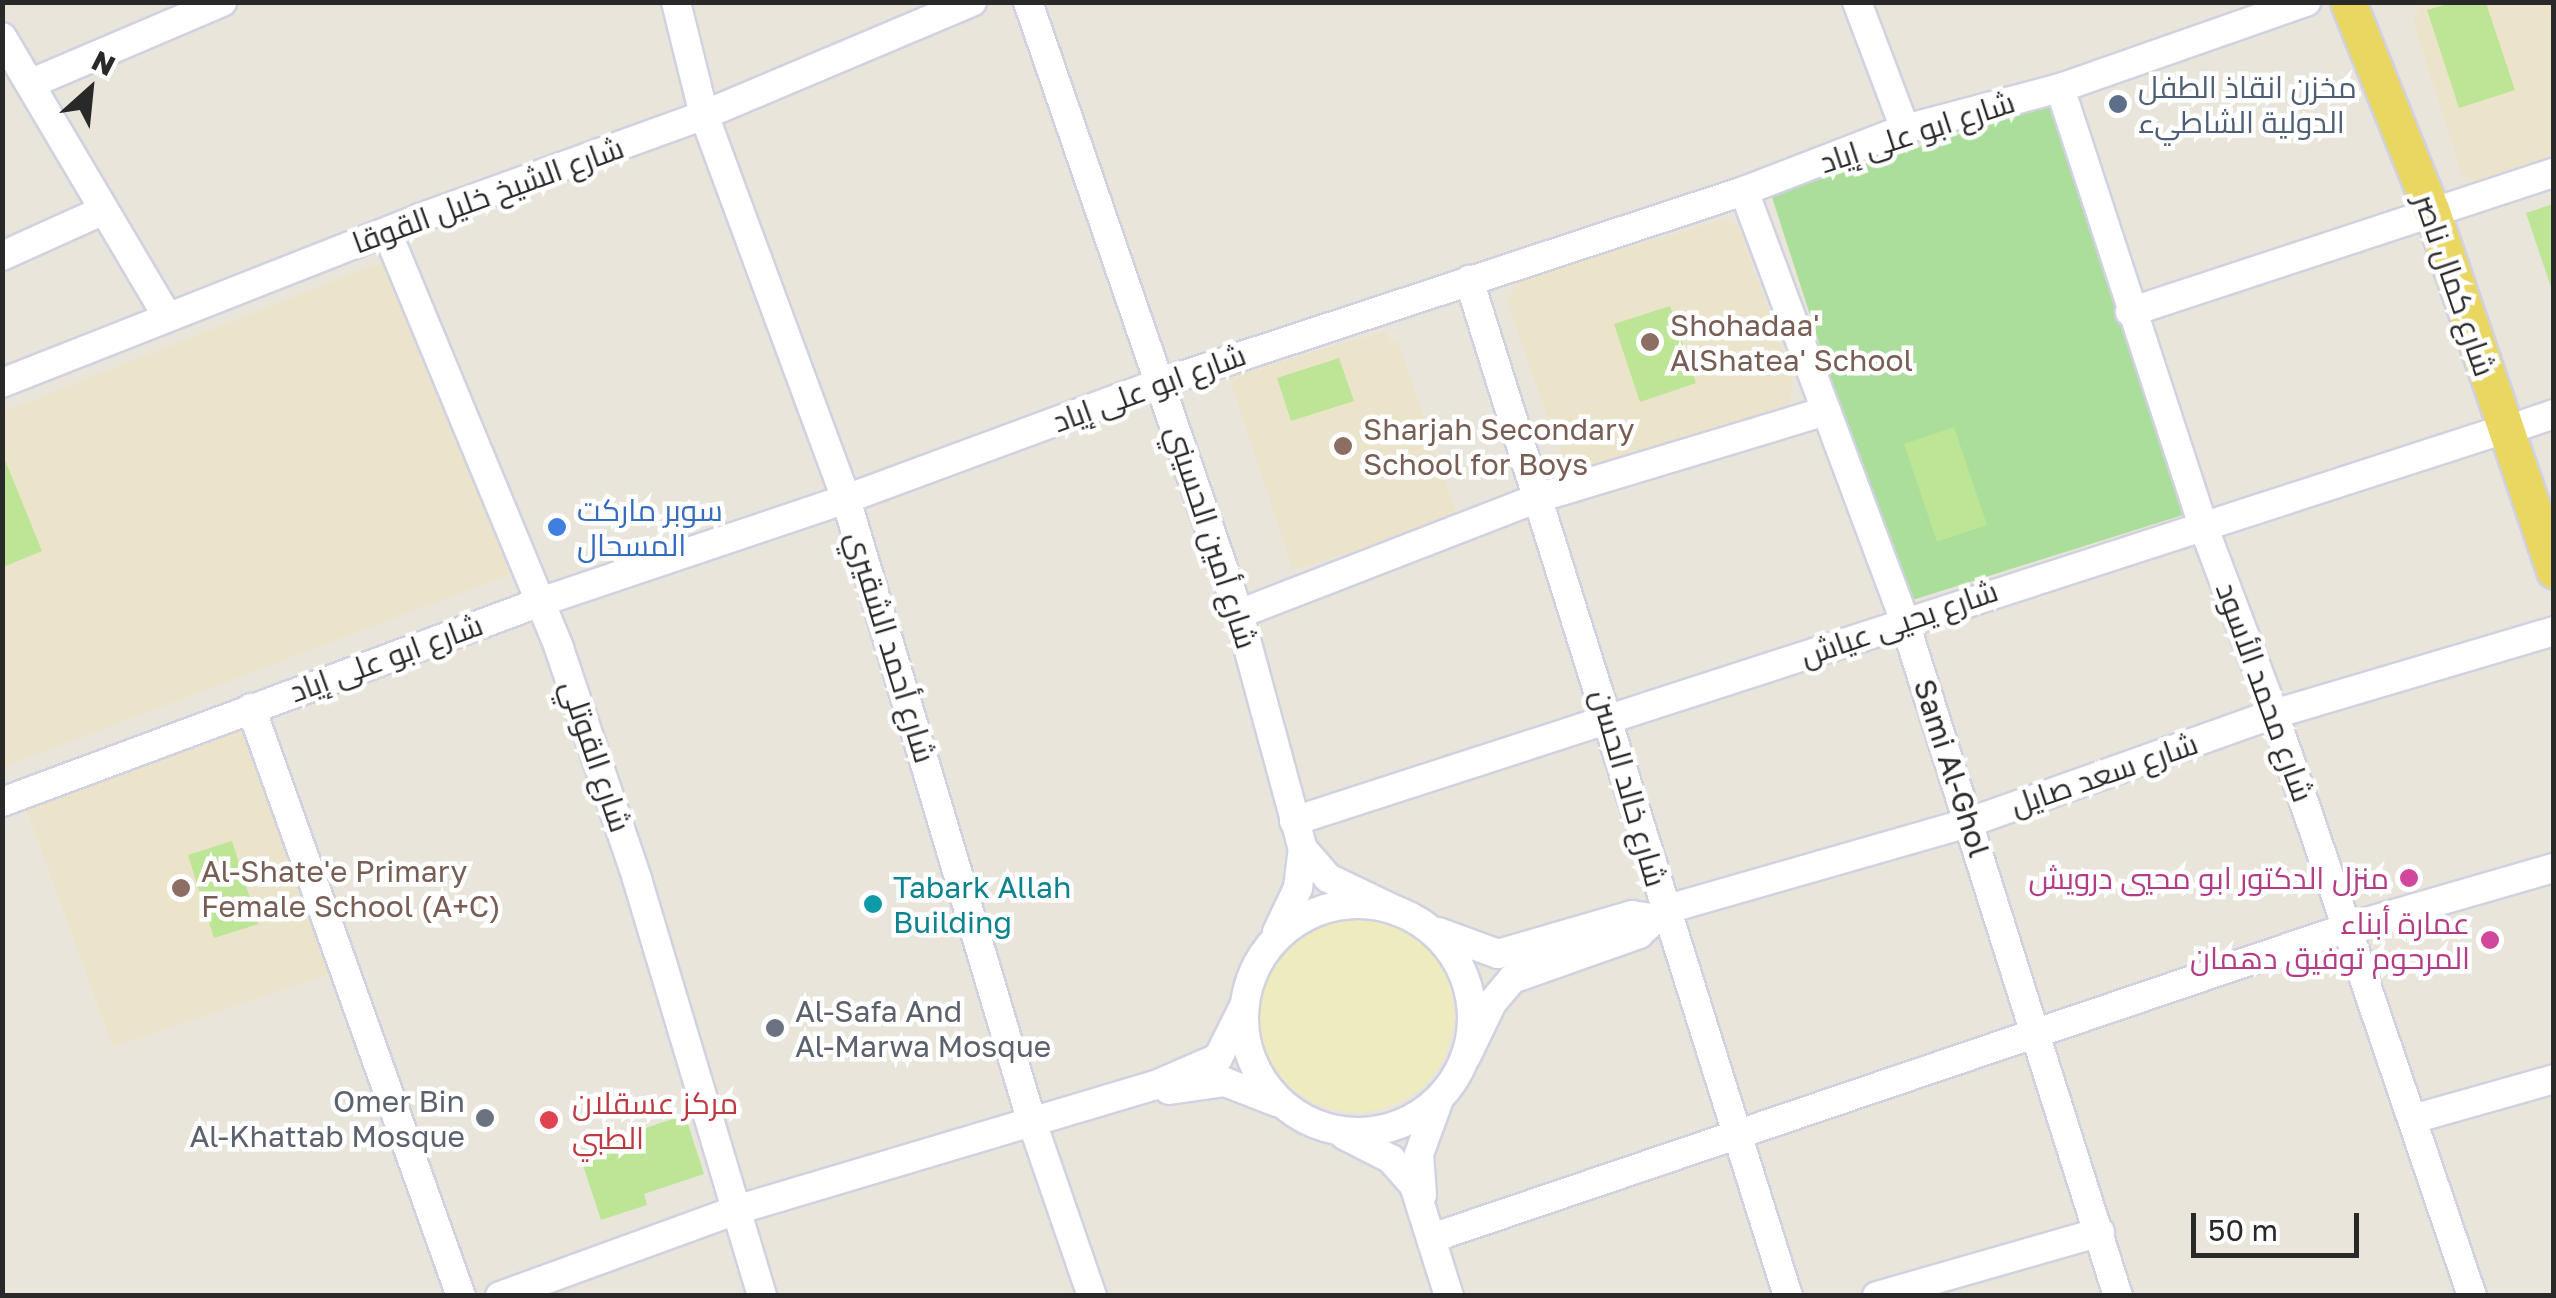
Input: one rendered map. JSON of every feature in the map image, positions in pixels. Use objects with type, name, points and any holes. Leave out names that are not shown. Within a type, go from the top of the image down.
[{"type":"main road","name":"شارع كمال ناصر","points":[[2348,2],[2443,209]]},
{"type":"main road","name":"شارع كمال ناصر","points":[[2372,2],[2443,209],[2528,422],[2554,518]]},
{"type":"main road","name":"شارع كمال ناصر","points":[[2528,422],[2554,571]]},
{"type":"street","points":[[32,83],[222,2]]},
{"type":"street","name":"شارع أحمد الشقيري","points":[[676,2],[704,115],[846,499],[1031,1119],[1092,1296]]},
{"type":"street","name":"شارع الشيخ خليل القوقا","points":[[2,383],[386,232],[704,115],[972,2]]},
{"type":"street","name":"شارع أمين الحسيني","points":[[1028,2],[1239,614],[1303,849],[1328,878],[1409,918]]},
{"type":"street","points":[[1857,2],[1905,129]]},
{"type":"street","name":"شارع ابو على إياد","points":[[2,802],[543,601],[846,499],[1162,382],[1744,191],[1905,129],[2060,88],[2306,2]]},
{"type":"street","points":[[2,37],[167,316]]},
{"type":"street","name":"شارع محمد الأسود","points":[[2060,88],[2130,312],[2349,927],[2472,1296]]},
{"type":"street","points":[[2130,312],[2554,173]]},
{"type":"street","name":"Sami Al-Ghol","points":[[1744,191],[1904,620],[2118,1296]]},
{"type":"street","points":[[2,256],[104,210]]},
{"type":"street","name":"شارع القوتلي","points":[[386,232],[543,601],[638,879],[762,1296]]},
{"type":"street","name":"شارع خالد الحسن","points":[[1469,280],[1612,723],[1660,914],[1737,1133],[1788,1296]]},
{"type":"street","points":[[1239,614],[1541,497],[1826,411]]},
{"type":"street","name":"شارع يحيى عياش","points":[[1294,820],[1612,723],[1904,620],[2528,422]]},
{"type":"street","name":"شارع سعد صايل","points":[[1409,918],[1498,954],[1632,915],[1660,914],[1970,822],[2274,714],[2554,631]]},
{"type":"street","points":[[251,708],[461,1296]]},
{"type":"street","name":"شارع أمين الحسيني","points":[[1264,954],[1298,888],[1303,849]]},
{"type":"street","points":[[1432,1238],[2349,927],[2554,868]]},
{"type":"street","points":[[500,1296],[736,1210],[1031,1119],[1153,1086],[1218,1058],[1264,954],[1318,910],[1353,904],[1409,918],[1453,955],[1467,982],[1472,1020],[1466,1057],[1442,1094],[1419,1154],[1423,1206],[1449,1296]]},
{"type":"street","name":"شارع سعد صايل","points":[[1466,1057],[1492,1003],[1512,979],[1639,934],[1660,914]]},
{"type":"street","points":[[1245,1004],[1252,1060],[1288,1108]]},
{"type":"street","points":[[2413,1120],[2554,1078]]},
{"type":"street","points":[[1153,1086],[1225,1082],[1288,1108],[1399,1165],[1423,1206]]},
{"type":"street","points":[[1327,1127],[1387,1128],[1442,1094]]},
{"type":"street","points":[[1878,1296],[2100,1232]]},
{"type":"shaded area","points":[[2421,3],[2553,3],[2553,161],[2481,184],[2462,175],[2413,21]]},
{"type":"shaded area","name":"Shohadaa' AlShatea' School","points":[[1720,220],[1739,226],[1793,382],[1788,408],[1585,469],[1563,461],[1507,302],[1519,280]]},
{"type":"shaded area","points":[[389,259],[513,573],[3,767],[3,412]]},
{"type":"shaded area","name":"Sharjah Secondary School for Boys","points":[[1386,331],[1390,343],[1398,341],[1457,516],[1293,571],[1229,376]]},
{"type":"shaded area","name":"Al-Shate'e Primary Female School (A+C)","points":[[235,724],[259,733],[333,973],[113,1047],[24,803]]},
{"type":"green space","points":[[2452,3],[2486,3],[2515,90],[2459,108],[2427,10]]},
{"type":"green space","points":[[2054,104],[2186,514],[1903,603],[1771,194]]},
{"type":"green space","points":[[2554,204],[2553,293],[2526,213]]},
{"type":"green space","points":[[1670,306],[1696,383],[1640,402],[1614,324]]},
{"type":"green space","points":[[1339,358],[1354,401],[1291,421],[1277,378]]},
{"type":"green space","points":[[1954,427],[1987,525],[1937,542],[1904,444]]},
{"type":"green space","points":[[5,460],[42,551],[3,567],[2,461]]},
{"type":"green space","points":[[232,841],[258,924],[214,938],[188,855]]},
{"type":"green space","points":[[685,1115],[704,1174],[644,1194],[647,1205],[601,1220],[578,1150]]},
{"type":"sand","points":[[1356,916],[1394,923],[1425,945],[1447,976],[1454,1014],[1447,1052],[1425,1083],[1394,1105],[1356,1112],[1318,1105],[1287,1083],[1265,1052],[1258,1014],[1265,976],[1287,945],[1318,923]]},
{"type":"place","name":"مخزن انقاذ الطفل الدولية الشاطيء","points":[[2118,104]]},
{"type":"place","name":"Shohadaa' AlShatea' School","points":[[1650,342]]},
{"type":"place","name":"Sharjah Secondary School for Boys","points":[[1343,446]]},
{"type":"place","name":"سوبر ماركت المسحال","points":[[557,527]]},
{"type":"place","name":"منزل الدكتور ابو محيي درويش","points":[[2409,878]]},
{"type":"place","name":"Al-Shate'e Primary Female School (A+C)","points":[[181,888]]},
{"type":"place","name":"Tabark Allah Building","points":[[873,904]]},
{"type":"place","name":"عمارة أبناء المرحوم توفيق دهمان","points":[[2490,940]]},
{"type":"place","name":"Al-Safa And Al-Marwa Mosque","points":[[775,1028]]},
{"type":"place","name":"Omer Bin Al-Khattab Mosque","points":[[485,1118]]},
{"type":"place","name":"مركز عسقلان الطبي","points":[[549,1120]]}]
